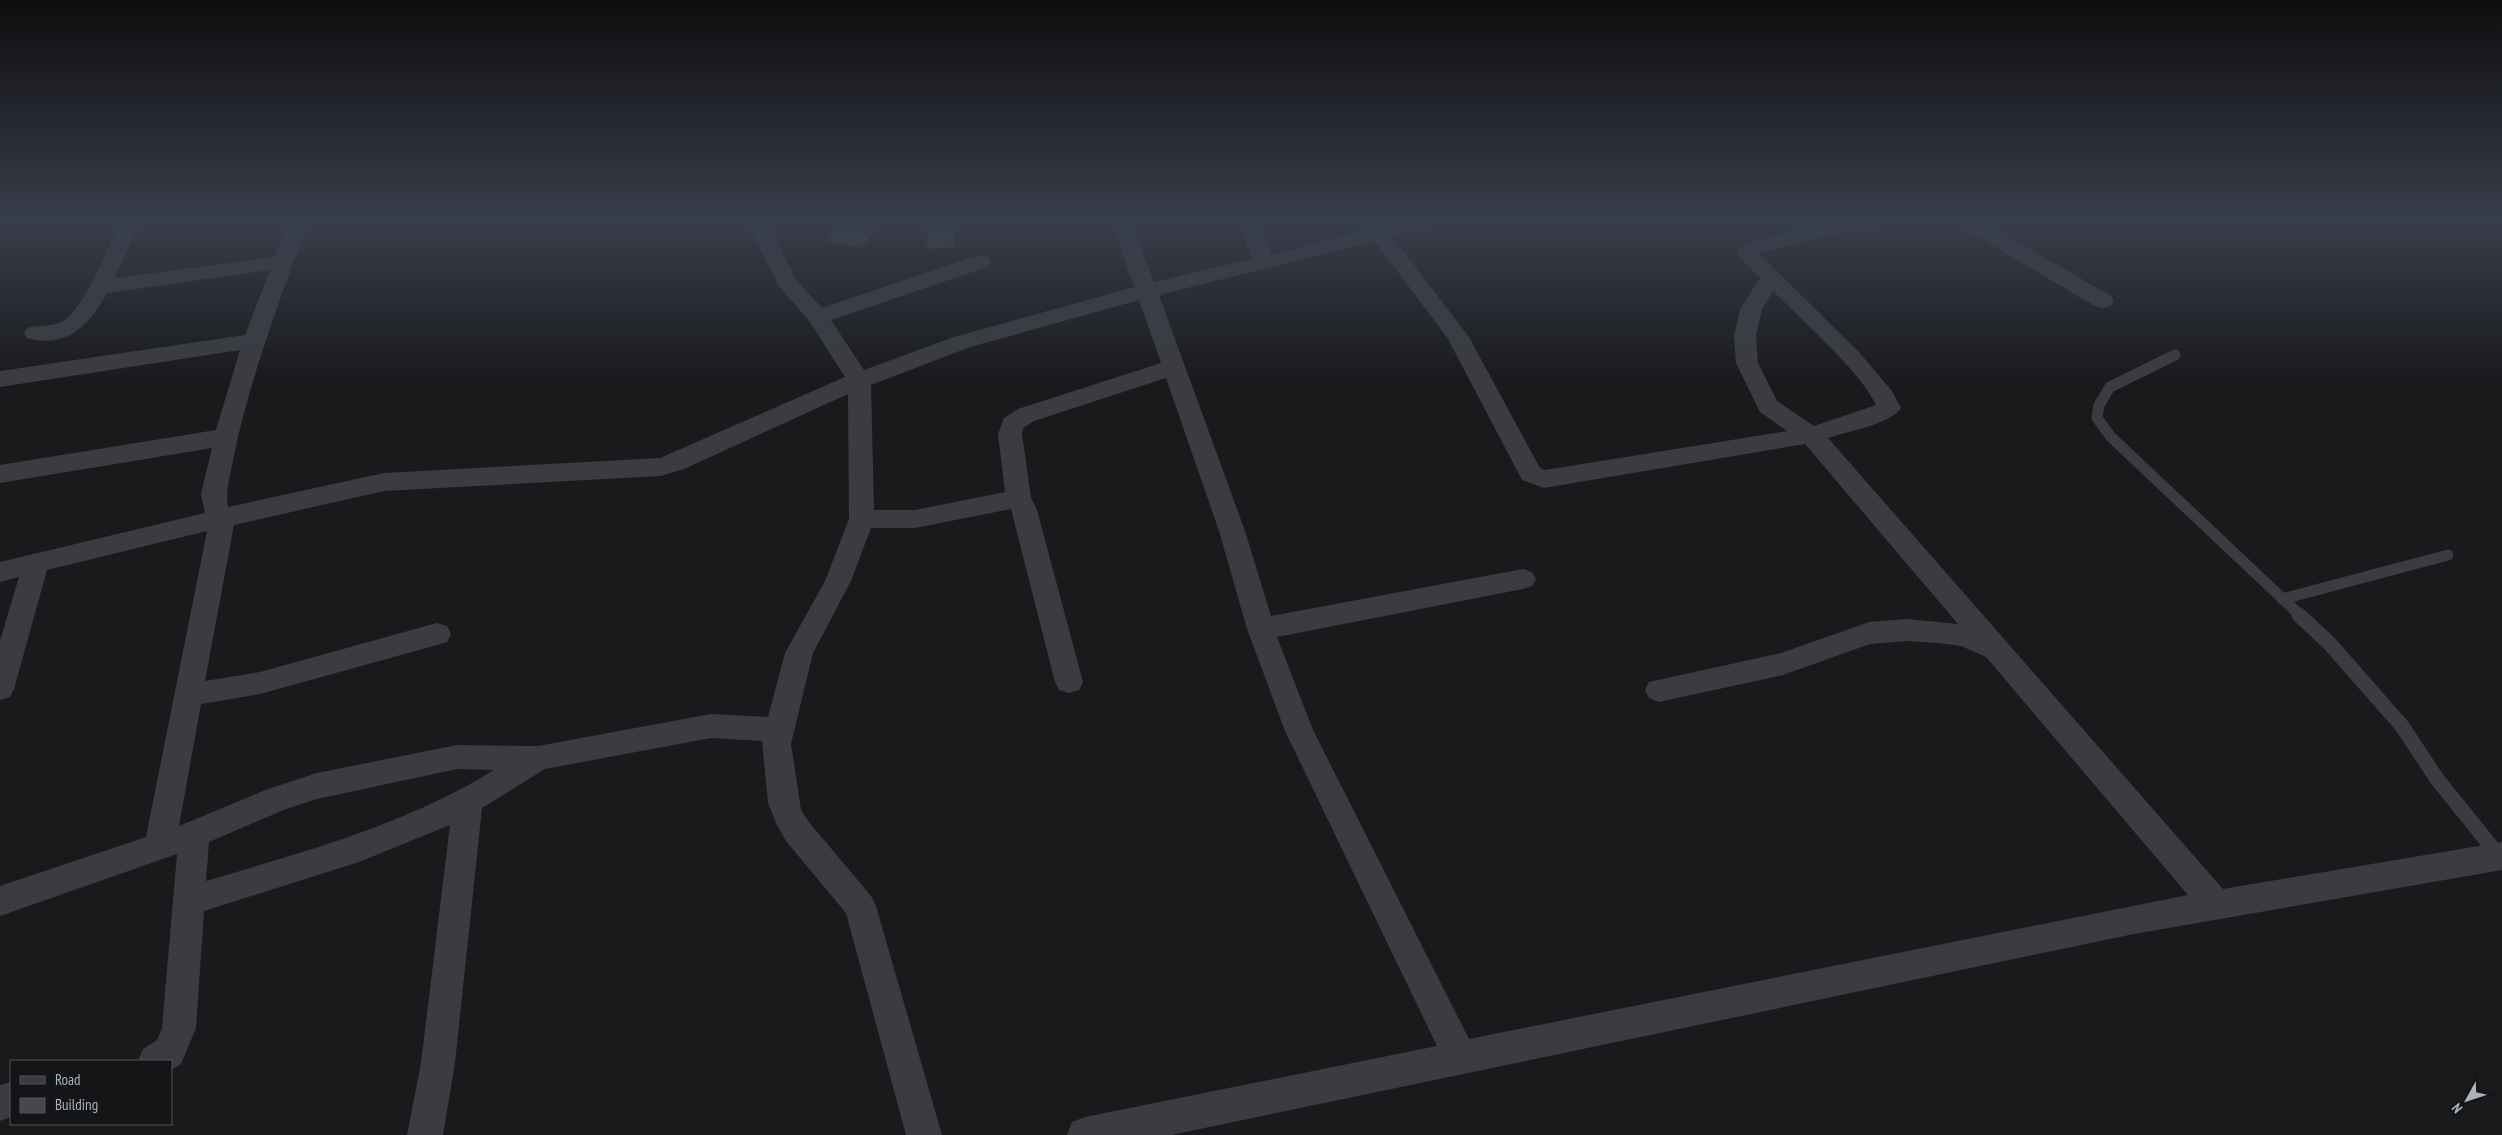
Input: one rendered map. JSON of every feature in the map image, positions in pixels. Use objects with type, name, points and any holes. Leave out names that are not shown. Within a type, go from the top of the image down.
[{"type":"street","points":[[35,333],[62,329],[74,324],[99,287],[105,275]]},
{"type":"street","points":[[99,287],[188,275]]},
{"type":"street","points":[[160,846],[222,518],[215,509],[214,494],[226,437],[254,341],[278,275]]},
{"type":"street","points":[[783,275],[789,285],[818,316],[859,381],[862,519],[838,581],[799,653],[778,731],[776,759],[783,803],[788,816],[860,906],[924,1135]]},
{"type":"street","points":[[818,316],[941,275]]},
{"type":"street","points":[[1141,275],[1232,531],[1261,628],[1298,730],[1461,1059]]},
{"type":"street","points":[[0,572],[222,518],[384,482],[660,467],[675,463],[859,381],[960,343],[1147,290],[1210,275]]},
{"type":"street","points":[[1419,275],[1458,337],[1531,474],[1544,479],[1811,434],[1878,414],[1889,408],[1889,403],[1847,354],[1771,277],[1751,309],[1745,336],[1747,363],[1768,406],[1811,434],[1994,649],[2217,905]]},
{"type":"street","points":[[2058,275],[2103,301]]},
{"type":"street","points":[[0,379],[254,341]]},
{"type":"street","points":[[1068,682],[1024,510],[1018,498],[1010,434],[1012,424],[1017,420],[1174,366]]},
{"type":"street","points":[[0,474],[226,437]]},
{"type":"street","points":[[862,519],[915,519],[1018,498]]},
{"type":"street","points":[[0,689],[36,563]]},
{"type":"street","points":[[1261,628],[1523,579]]},
{"type":"street","points":[[1659,690],[1783,664],[1869,634],[1907,630],[1939,632],[1965,636],[1994,649]]},
{"type":"street","points":[[188,695],[260,683],[437,634]]},
{"type":"street","points":[[0,901],[194,834],[289,794],[317,786],[457,757],[538,758],[711,726],[734,726],[778,731]]},
{"type":"street","points":[[189,901],[359,846],[414,826],[495,786],[538,758]]},
{"type":"street","points":[[425,1135],[438,1063],[468,800]]},
{"type":"street","points":[[157,1060],[169,1052],[179,1028],[194,834]]},
{"type":"street","points":[[1085,1135],[1242,1101],[1461,1059],[2134,919],[2500,856]]},
{"type":"lane","points":[[2175,355],[2110,387],[2099,405],[2097,418],[2111,436],[2140,465],[2330,644],[2402,726],[2437,780],[2500,856]]},
{"type":"lane","points":[[2282,599],[2448,554]]}]
